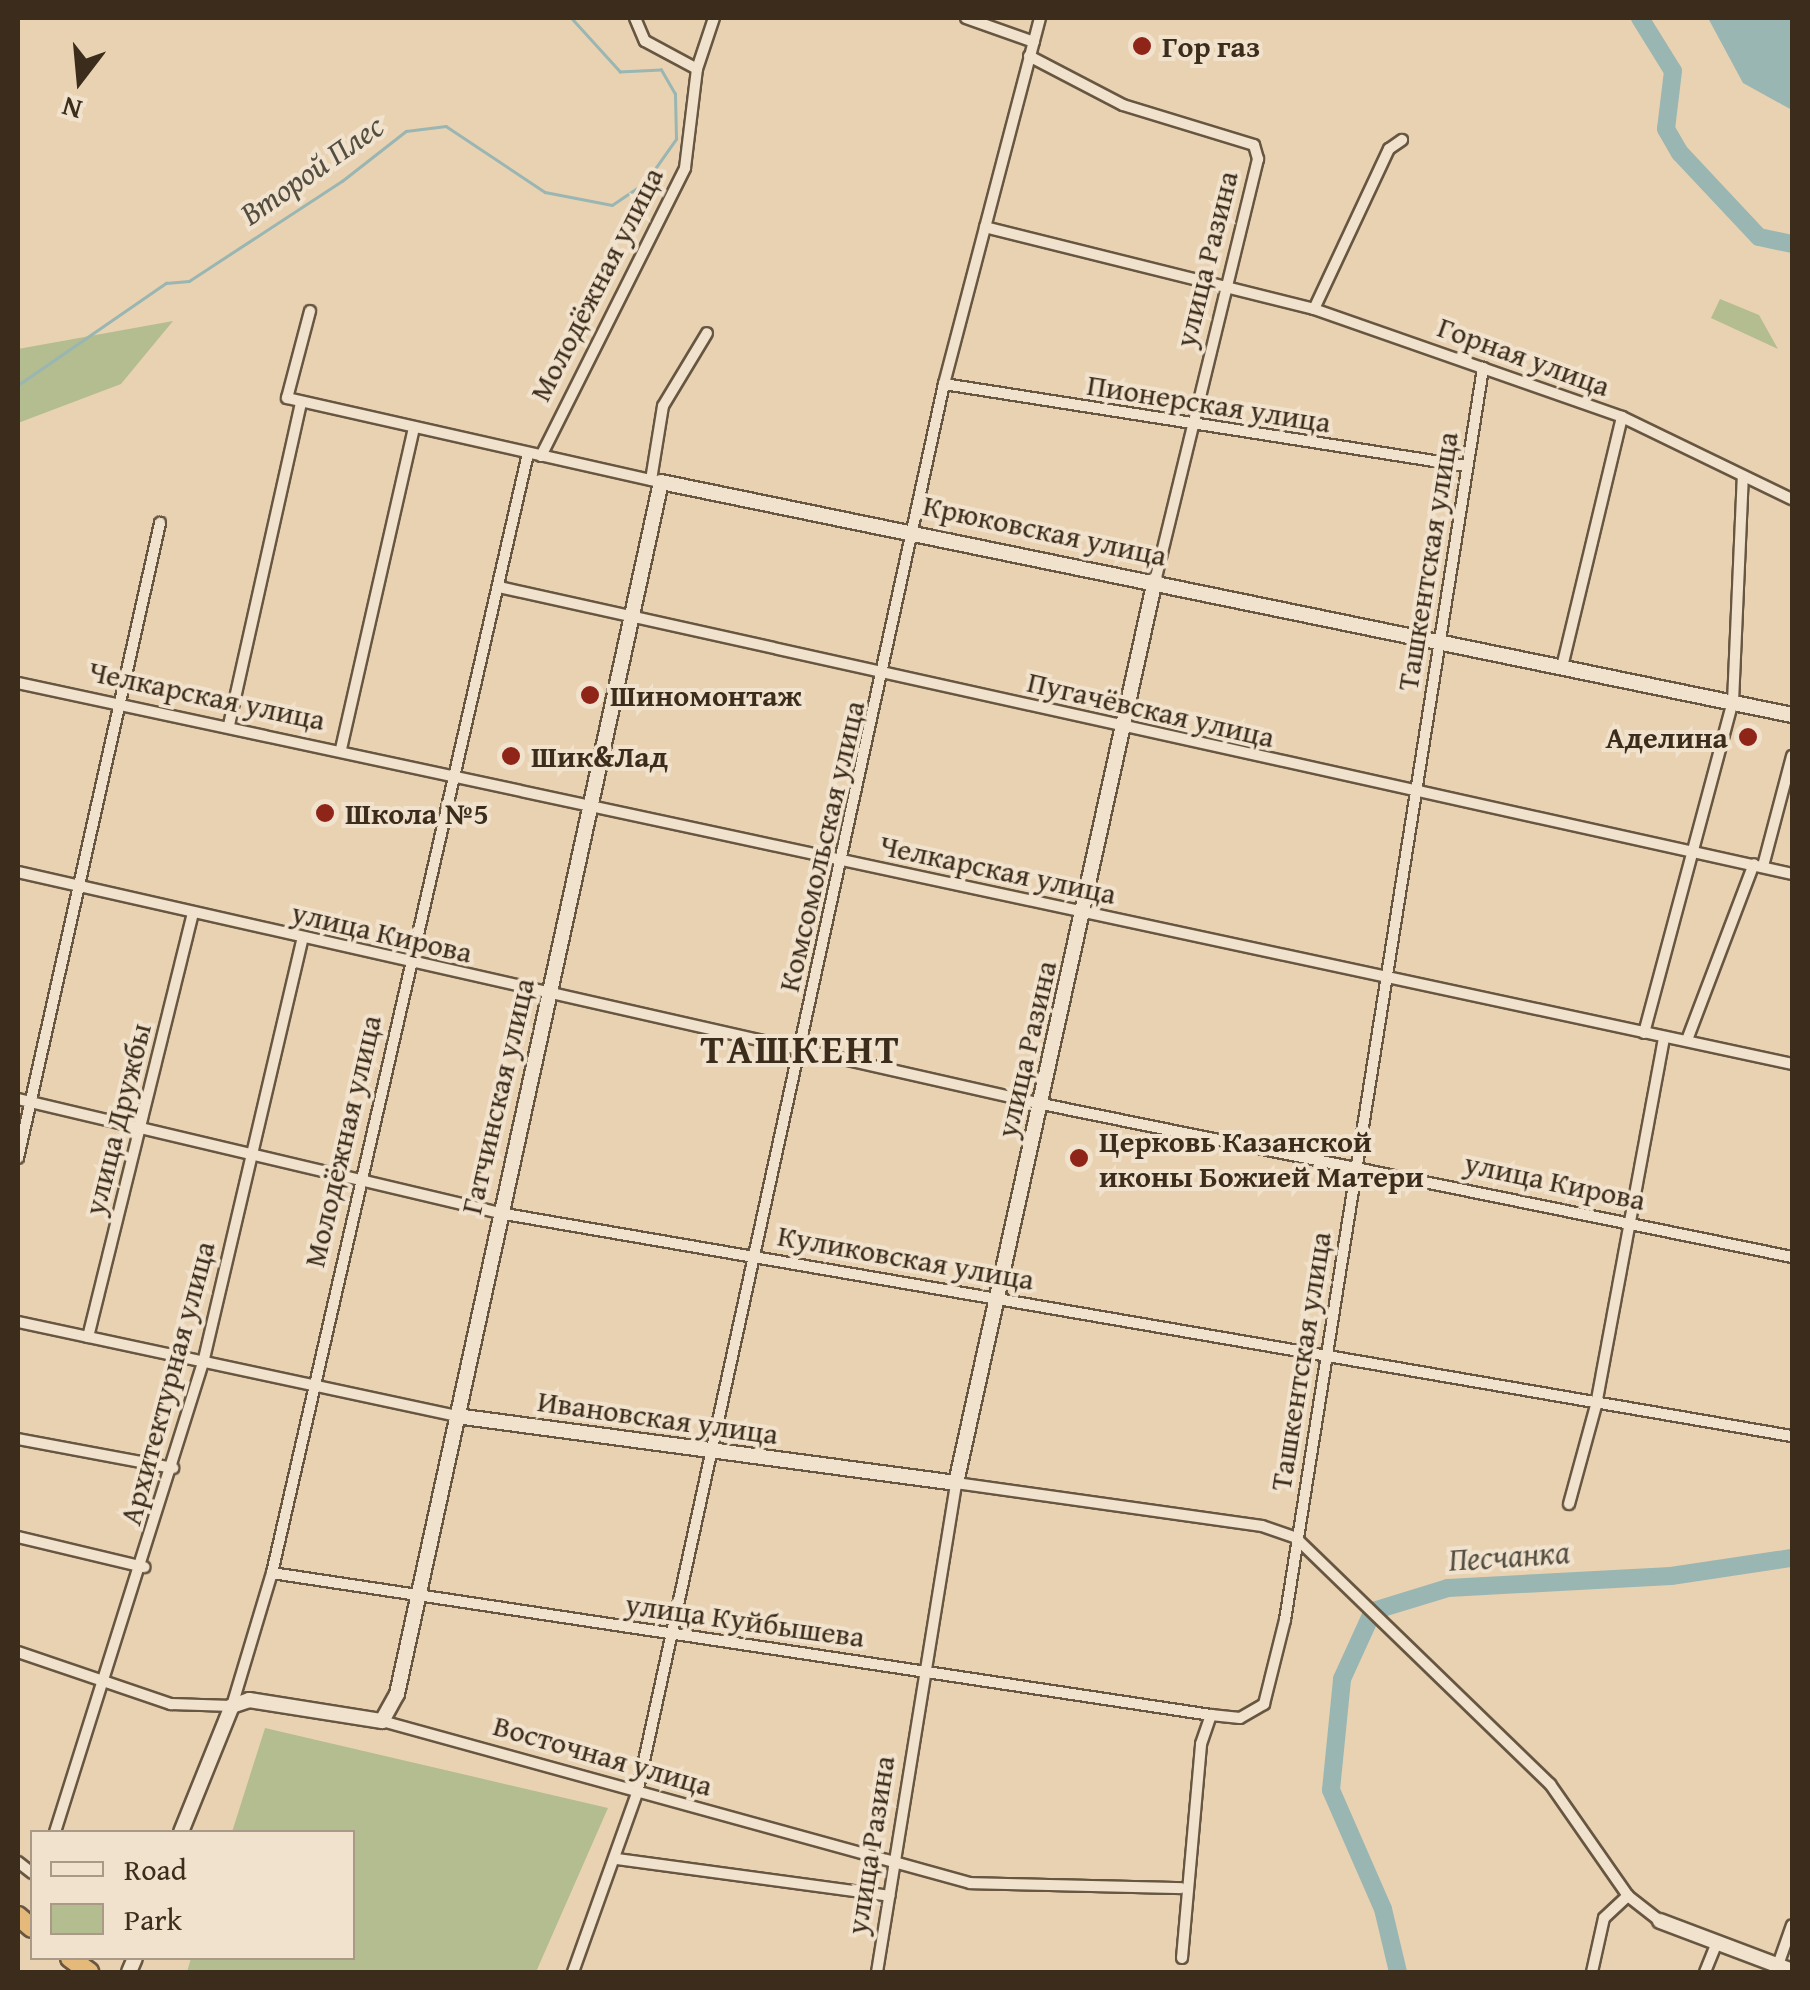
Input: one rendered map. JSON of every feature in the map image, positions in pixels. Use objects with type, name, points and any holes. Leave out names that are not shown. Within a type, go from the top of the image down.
[{"type":"street","points":[[634,18],[635,30],[697,69]]},
{"type":"street","name":"Молодёжная улица","points":[[541,456],[685,168],[697,69],[714,18]]},
{"type":"street","points":[[966,18],[1034,42]]},
{"type":"street","name":"Комсомольская улица","points":[[573,1972],[618,1859],[638,1793],[886,672],[944,384],[1040,18]]},
{"type":"street","name":"улица Разина","points":[[877,1972],[956,1482],[1128,732],[1155,580],[1255,190],[1254,144],[1123,105],[1029,56]]},
{"type":"street","points":[[1314,309],[1389,149],[1402,140]]},
{"type":"street","name":"Горная улица","points":[[986,227],[1229,283],[1314,309],[1622,417],[1792,499]]},
{"type":"street","name":"Крюковская улица","points":[[310,311],[287,398],[301,402],[656,481],[1155,580],[1792,716]]},
{"type":"street","name":"Гатчинская улица","points":[[382,1721],[417,1598],[498,1213],[635,619],[664,406],[707,333]]},
{"type":"street","name":"Ташкентская улица","points":[[1211,1715],[1240,1718],[1264,1704],[1328,1354],[1483,368]]},
{"type":"street","name":"Пионерская улица","points":[[944,384],[1194,428],[1466,466]]},
{"type":"street","points":[[229,725],[301,402]]},
{"type":"street","points":[[1562,667],[1622,417]]},
{"type":"street","points":[[341,749],[414,427]]},
{"type":"street","name":"Молодёжная улица","points":[[182,1830],[232,1706],[272,1574],[528,452]]},
{"type":"street","points":[[1644,1033],[1733,702],[1743,476]]},
{"type":"street","points":[[18,1158],[160,523]]},
{"type":"street","name":"Пугачёвская улица","points":[[499,587],[886,672],[1128,732],[1792,874]]},
{"type":"street","name":"Челкарская улица","points":[[18,683],[341,749],[1388,982],[1792,1064]]},
{"type":"street","points":[[1687,1040],[1759,865],[1792,756]]},
{"type":"street","name":"улица Кирова","points":[[18,872],[411,966],[549,993],[1042,1104],[1357,1164],[1792,1257]]},
{"type":"street","name":"улица Дружбы","points":[[88,1337],[193,913]]},
{"type":"street","name":"Архитектурная улица","points":[[56,1830],[109,1680],[203,1363],[302,940]]},
{"type":"street","points":[[1569,1504],[1596,1405],[1633,1223],[1664,1037]]},
{"type":"street","name":"Куликовская улица","points":[[18,1100],[498,1213],[1792,1437]]},
{"type":"street","name":"Ивановская улица","points":[[18,1322],[312,1389],[456,1416],[712,1455],[956,1482],[1262,1526],[1296,1538]]},
{"type":"street","points":[[18,1439],[173,1468]]},
{"type":"street","points":[[18,1537],[144,1567]]},
{"type":"street","points":[[1296,1538],[1550,1784],[1628,1896],[1660,1921],[1785,1968],[1792,1924]]},
{"type":"street","name":"улица Куйбышева","points":[[272,1574],[1211,1715]]},
{"type":"street","name":"Восточная улица","points":[[18,1652],[170,1704],[232,1706],[249,1700],[382,1721],[970,1883],[1181,1888]]},
{"type":"street","points":[[1182,1958],[1181,1888],[1211,1715]]},
{"type":"street","points":[[618,1859],[889,1896]]},
{"type":"street","points":[[1592,1972],[1604,1918],[1628,1896]]},
{"type":"street","points":[[1705,1972],[1716,1945]]},
{"type":"green space","points":[[1720,299],[1759,315],[1778,349],[1711,318]]},
{"type":"green space","points":[[173,321],[121,384],[18,423],[18,349]]},
{"type":"green space","points":[[265,1728],[608,1808],[536,1972],[187,1972],[190,1960],[355,1960],[355,1830],[233,1830]]},
{"type":"water","points":[[1708,18],[1792,18],[1792,110],[1743,83]]},
{"type":"waterway","name":"Второй Плес","points":[[18,385],[166,283],[189,281],[342,181],[406,131],[446,126],[545,192],[612,205],[645,183],[676,139],[675,94],[661,70],[620,72],[571,18]]},
{"type":"waterway","name":"Песчанка","points":[[1640,18],[1673,71],[1666,129],[1680,153],[1759,237],[1792,244]]},
{"type":"waterway","name":"Песчанка","points":[[1398,1972],[1383,1909],[1331,1790],[1342,1679],[1373,1611],[1448,1588],[1671,1576],[1792,1558]]},
{"type":"place","name":"Гор газ","points":[[1142,46]]},
{"type":"place","name":"Шиномонтаж","points":[[590,695]]},
{"type":"place","name":"Аделина","points":[[1748,737]]},
{"type":"place","name":"Шик&Лад","points":[[511,756]]},
{"type":"place","name":"Школа №5","points":[[325,813]]},
{"type":"place","name":"Церковь Казанской иконы Божией Матери","points":[[1079,1158]]},
{"type":"district","name":"ТАШКЕНТ","points":[[801,1049]]}]
